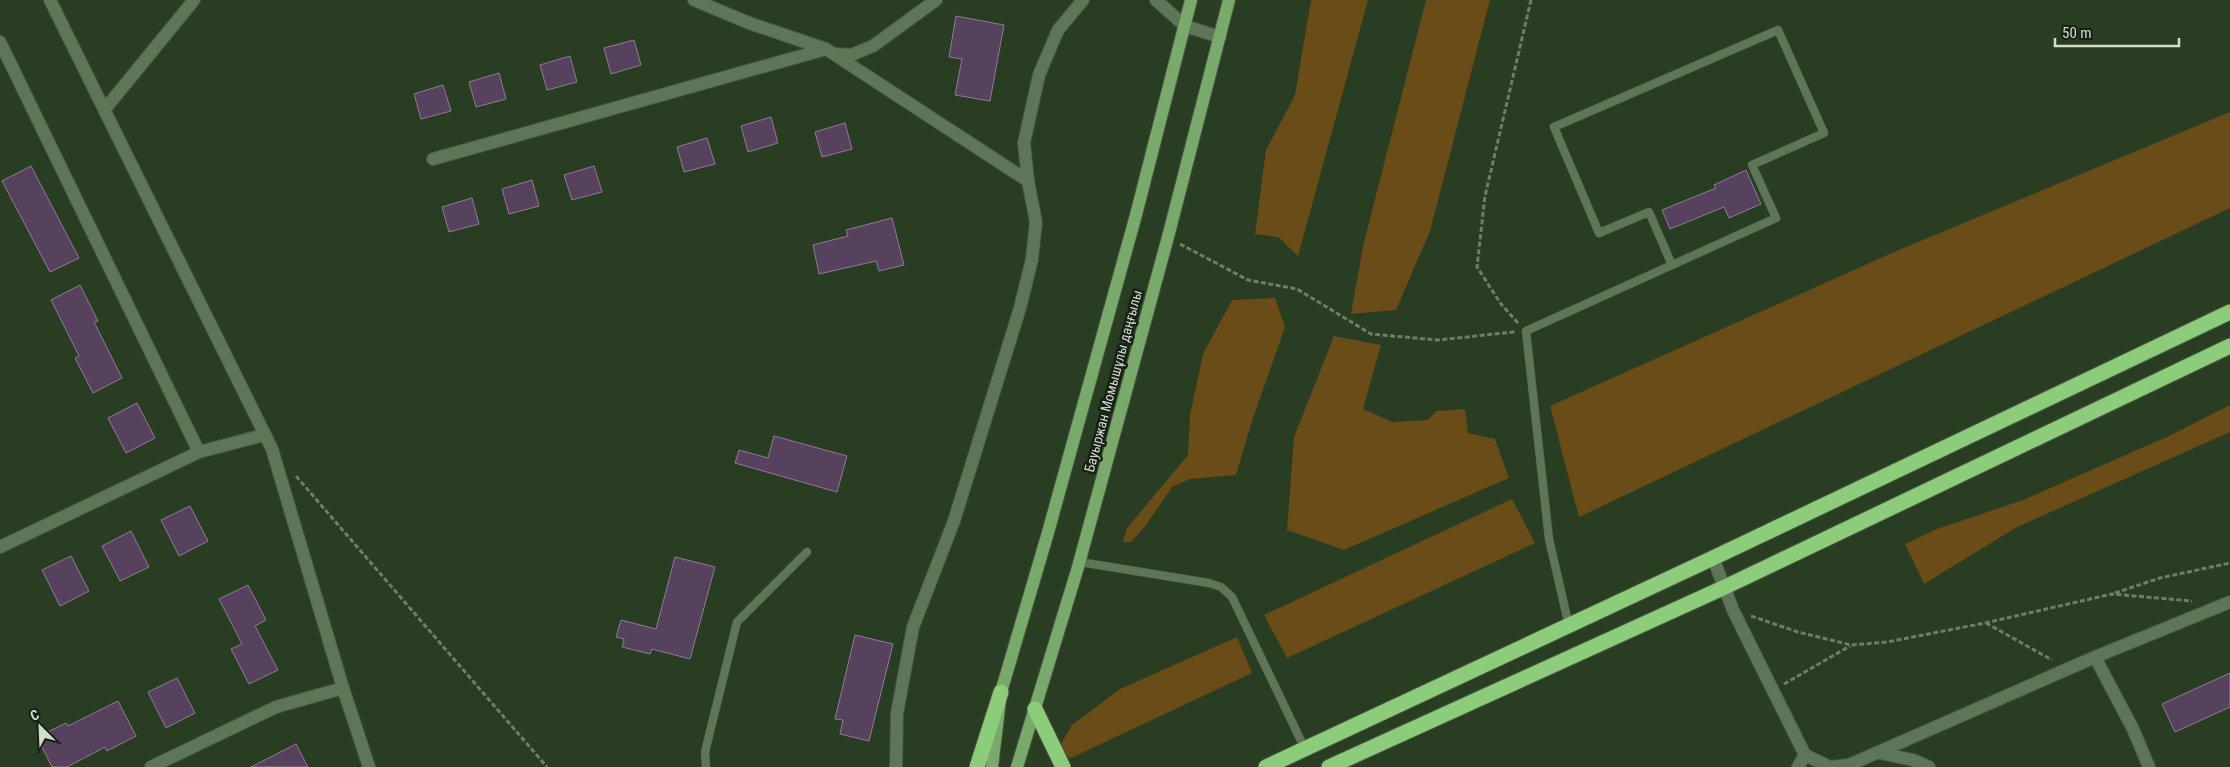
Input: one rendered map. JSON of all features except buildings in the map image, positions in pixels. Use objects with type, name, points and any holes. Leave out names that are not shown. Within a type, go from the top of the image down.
[{"type":"highway","points":[[1266,767],[1714,558],[2230,312]]},
{"type":"highway","points":[[1328,767],[1725,587],[2230,346]]},
{"type":"highway","points":[[978,767],[1001,692]]},
{"type":"highway","points":[[1035,709],[1063,767]]},
{"type":"main road","name":"Бауыржан Момышұлы даңғылы","points":[[992,767],[1001,692],[1047,536],[1136,215],[1192,0]]},
{"type":"main road","name":"Бауыржан Момышұлы даңғылы","points":[[1017,767],[1080,562],[1168,237],[1229,0]]},
{"type":"street","points":[[50,0],[272,448],[343,688],[369,767]]},
{"type":"street","points":[[105,109],[194,0]]},
{"type":"street","points":[[694,0],[749,23],[830,52],[851,55],[873,46],[936,0]]},
{"type":"street","points":[[896,767],[898,713],[913,627],[954,521],[1020,308],[1032,259],[1036,222],[1028,181],[1024,143],[1039,75],[1058,30],[1083,0]]},
{"type":"street","points":[[1156,0],[1185,26],[1220,37]]},
{"type":"street","points":[[0,42],[199,452]]},
{"type":"street","points":[[433,159],[830,52],[1028,181]]},
{"type":"street","points":[[0,547],[199,452],[264,435]]},
{"type":"street","points":[[1714,558],[1733,610],[1774,690],[1807,761]]},
{"type":"street","points":[[1798,767],[1807,761],[1830,766],[1849,765],[2095,657],[2230,602]]},
{"type":"street","points":[[2095,657],[2133,729],[2150,767]]},
{"type":"street","points":[[151,767],[276,707],[343,688]]},
{"type":"street","points":[[1880,753],[1913,760],[1929,767]]},
{"type":"lane","points":[[1569,626],[1549,540],[1526,331],[1776,218],[1752,165],[1824,133],[1778,30],[1554,128],[1599,233],[1649,212],[1672,265]]},
{"type":"lane","points":[[706,767],[705,752],[737,622],[807,552]]},
{"type":"lane","points":[[1080,562],[1209,583],[1221,588],[1232,597],[1305,749]]},
{"type":"path","points":[[1526,331],[1501,304],[1477,267],[1485,196],[1531,0]]},
{"type":"path","points":[[1168,237],[1248,280],[1297,289],[1371,334],[1437,340],[1526,331]]},
{"type":"path","points":[[292,471],[547,767]]},
{"type":"path","points":[[1733,610],[1798,632],[1851,646],[1887,642],[1985,623],[2112,594],[2160,578],[2230,563]]},
{"type":"path","points":[[2112,594],[2195,602]]},
{"type":"path","points":[[1985,623],[2069,669]]},
{"type":"path","points":[[1774,690],[1851,646]]},
{"type":"shaded area","points":[[1311,0],[1368,0],[1298,256],[1278,237],[1255,234],[1266,150],[1295,95]]},
{"type":"shaded area","points":[[1426,0],[1490,0],[1430,231],[1396,310],[1351,314],[1363,246]]},
{"type":"shaded area","points":[[2230,112],[2230,208],[1579,517],[1550,406],[1894,252]]},
{"type":"shaded area","points":[[1275,298],[1285,327],[1252,421],[1236,475],[1190,479],[1172,487],[1146,525],[1131,542],[1123,542],[1127,528],[1188,455],[1190,415],[1203,354],[1232,300]]},
{"type":"shaded area","points":[[1334,336],[1381,345],[1363,409],[1393,422],[1428,420],[1436,411],[1465,409],[1468,433],[1495,439],[1509,478],[1344,550],[1287,530],[1294,437]]},
{"type":"shaded area","points":[[2230,405],[2230,432],[2017,527],[1924,584],[1905,544],[1937,529],[2023,500],[2169,436]]},
{"type":"shaded area","points":[[1512,499],[1535,543],[1287,658],[1264,615]]},
{"type":"shaded area","points":[[1237,637],[1252,673],[1071,758],[1057,751],[1072,725],[1120,689]]}]
